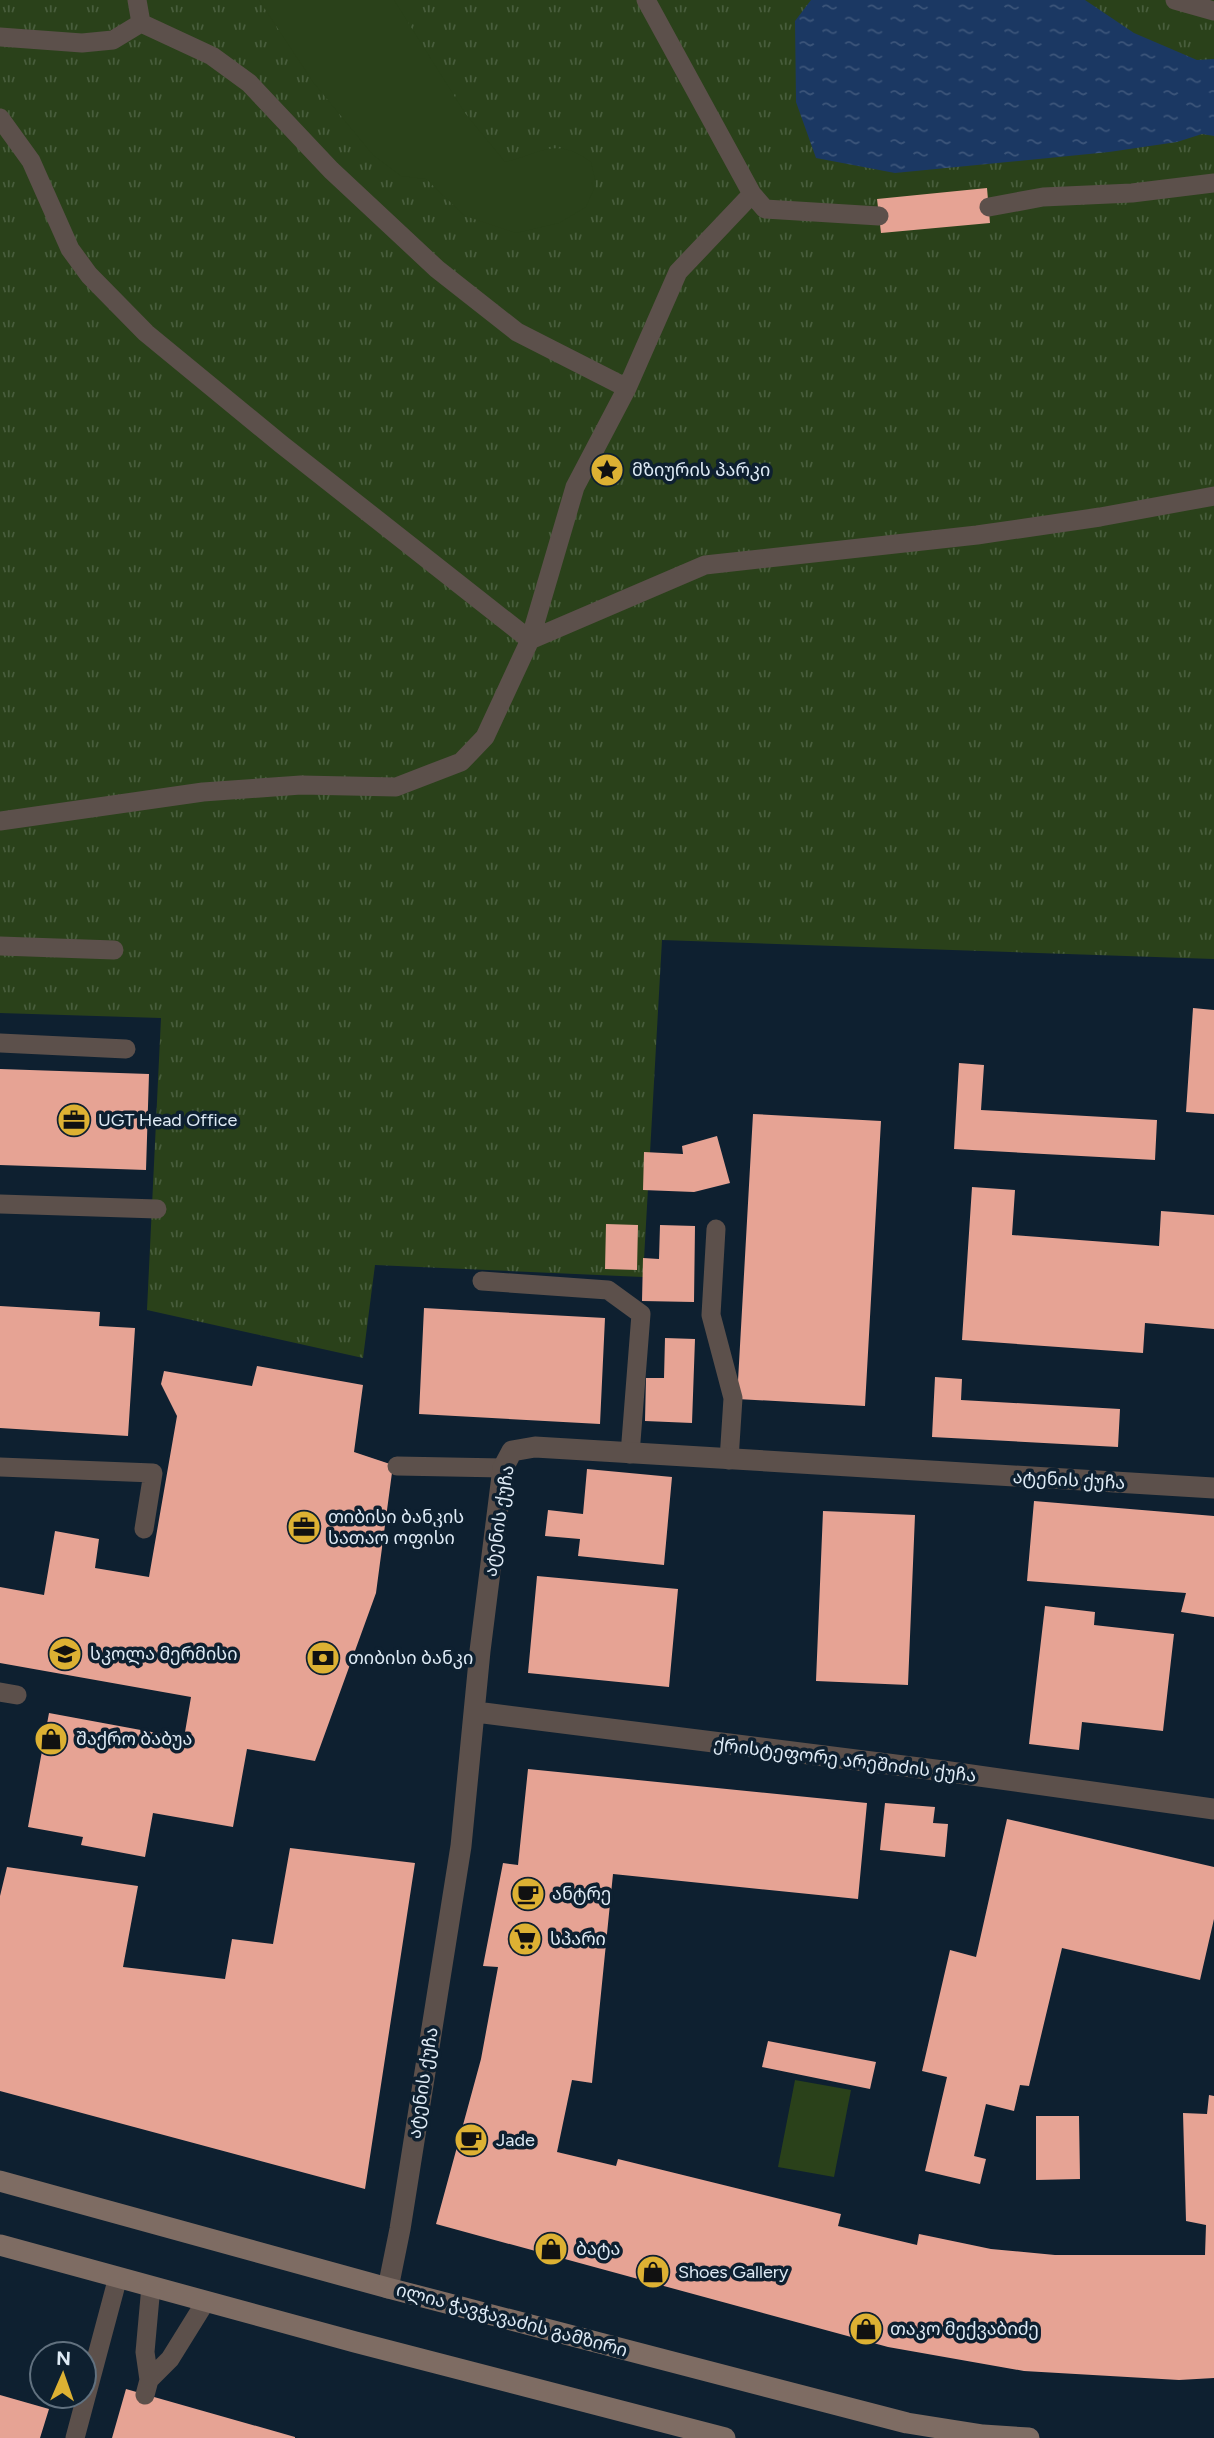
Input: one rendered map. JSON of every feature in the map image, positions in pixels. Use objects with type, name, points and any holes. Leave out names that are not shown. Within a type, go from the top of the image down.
[{"type":"main road","name":"ილია ჭავჭავაძის გამზირი","points":[[0,2181],[906,2431],[1029,2438]]},
{"type":"main road","points":[[0,2245],[725,2438]]},
{"type":"street","name":"ატენის ქუჩა","points":[[388,2288],[400,2229],[459,1860],[480,1651],[503,1468],[512,1451],[535,1447],[1214,1488]]},
{"type":"street","name":"ქრისტეფორე არეშიძის ქუჩა","points":[[475,1712],[943,1771],[1214,1809]]},
{"type":"lane","points":[[137,0],[141,23]]},
{"type":"lane","points":[[646,0],[752,194],[765,209],[879,216]]},
{"type":"lane","points":[[1175,0],[1214,11]]},
{"type":"lane","points":[[0,37],[82,43],[113,40],[141,23]]},
{"type":"lane","points":[[141,23],[212,56],[249,83],[331,170],[437,269],[517,332],[627,388]]},
{"type":"lane","points":[[0,118],[31,161],[70,249],[89,275],[146,332],[281,444],[530,640]]},
{"type":"lane","points":[[989,207],[1043,197],[1132,193],[1214,183]]},
{"type":"lane","points":[[0,821],[203,792],[301,785],[397,787],[461,762],[485,737],[530,640],[575,487],[627,388],[678,272],[752,194]]},
{"type":"lane","points":[[530,640],[705,565],[977,535],[1100,517],[1214,496]]},
{"type":"lane","points":[[0,946],[114,950]]},
{"type":"lane","points":[[0,1043],[126,1049]]},
{"type":"lane","points":[[0,1204],[157,1209]]},
{"type":"lane","points":[[716,1229],[711,1315],[733,1398],[729,1460]]},
{"type":"lane","points":[[482,1281],[608,1290],[641,1314],[630,1454]]},
{"type":"lane","points":[[397,1466],[503,1468]]},
{"type":"lane","points":[[0,1467],[153,1473],[144,1529]]},
{"type":"lane","points":[[75,2438],[118,2277]]},
{"type":"lane","points":[[151,2286],[145,2351],[147,2388],[170,2359],[206,2301]]},
{"type":"green space","name":"მზიურის პარკი","points":[[0,0],[1214,0],[1214,959],[662,940],[643,1277],[375,1265],[363,1358],[147,1310],[161,1018],[0,1013]]},
{"type":"green space","points":[[259,0],[394,0],[465,113],[505,162],[558,148],[579,154],[591,162],[596,184],[586,207],[559,223],[516,233],[465,216],[426,179],[401,176],[373,155],[313,82]]},
{"type":"green space","points":[[795,2080],[851,2090],[834,2177],[778,2167]]},
{"type":"water","points":[[811,0],[1085,0],[1134,33],[1197,60],[1214,59],[1214,136],[1202,134],[1177,142],[1109,152],[895,173],[816,158],[796,102],[795,21]]},
{"type":"building","points":[[987,188],[990,223],[881,233],[877,199]]},
{"type":"building","points":[[1193,1008],[1214,1010],[1214,1114],[1186,1112]]},
{"type":"building","points":[[959,1063],[984,1065],[981,1110],[1157,1120],[1155,1160],[954,1149]]},
{"type":"building","name":"UGT Head Office","points":[[0,1069],[149,1074],[146,1170],[0,1165]]},
{"type":"building","points":[[753,1114],[881,1121],[865,1406],[737,1399]]},
{"type":"building","points":[[717,1136],[730,1183],[694,1192],[643,1190],[644,1152],[683,1154],[682,1146]]},
{"type":"building","points":[[972,1187],[1015,1190],[1012,1235],[1159,1246],[1161,1211],[1214,1215],[1214,1329],[1145,1323],[1143,1353],[962,1340]]},
{"type":"building","points":[[606,1224],[638,1225],[637,1270],[605,1269]]},
{"type":"building","points":[[660,1225],[695,1226],[694,1302],[642,1301],[643,1258],[659,1259]]},
{"type":"building","points":[[0,1306],[100,1312],[99,1326],[135,1328],[128,1436],[0,1428]]},
{"type":"building","points":[[424,1308],[605,1318],[600,1424],[419,1414]]},
{"type":"building","points":[[665,1338],[695,1339],[692,1423],[645,1421],[646,1378],[664,1378]]},
{"type":"building","points":[[257,1366],[363,1385],[354,1452],[393,1465],[376,1593],[315,1761],[247,1749],[233,1827],[153,1813],[145,1857],[81,1845],[83,1837],[28,1827],[49,1713],[184,1738],[191,1697],[0,1663],[0,1587],[44,1595],[55,1531],[99,1539],[95,1568],[149,1577],[177,1416],[161,1384],[164,1371],[252,1386]]},
{"type":"building","points":[[935,1377],[962,1379],[961,1400],[1120,1409],[1118,1447],[932,1437]]},
{"type":"building","points":[[587,1469],[672,1477],[664,1565],[578,1556],[580,1539],[545,1536],[548,1510],[583,1514]]},
{"type":"building","points":[[1034,1501],[1214,1516],[1214,1617],[1181,1612],[1186,1593],[1027,1581]]},
{"type":"building","points":[[823,1511],[915,1515],[908,1685],[816,1681]]},
{"type":"building","points":[[537,1576],[678,1589],[669,1687],[528,1673]]},
{"type":"building","points":[[1045,1606],[1095,1612],[1094,1625],[1174,1634],[1163,1731],[1082,1722],[1079,1750],[1029,1744]]},
{"type":"building","points":[[528,1769],[867,1803],[858,1899],[613,1874],[592,2083],[572,2080],[557,2152],[616,2166],[618,2159],[841,2214],[838,2226],[917,2245],[919,2234],[991,2249],[1055,2255],[1205,2255],[1206,2225],[1186,2221],[1183,2113],[1207,2114],[1209,2095],[1214,2096],[1214,2378],[1179,2380],[1024,2371],[888,2347],[436,2224],[481,2059],[498,1967],[483,1966],[503,1863],[518,1865]]},
{"type":"building","points":[[885,1803],[935,1807],[933,1823],[948,1824],[945,1857],[880,1850]]},
{"type":"building","points":[[1007,1819],[1214,1867],[1214,1919],[1200,1980],[1062,1948],[1029,2086],[1020,2085],[1014,2111],[986,2104],[974,2156],[986,2159],[980,2184],[925,2171],[947,2077],[922,2071],[950,1950],[976,1957]]},
{"type":"building","points":[[290,1848],[415,1863],[365,2189],[0,2091],[0,1896],[7,1867],[138,1886],[123,1967],[225,1979],[232,1939],[273,1944]]},
{"type":"building","points":[[768,2041],[876,2062],[870,2089],[762,2067]]},
{"type":"building","points":[[1036,2116],[1079,2116],[1080,2179],[1036,2180]]},
{"type":"building","points":[[126,2389],[295,2437],[295,2438],[112,2438]]},
{"type":"building","points":[[0,2395],[28,2403],[28,2410],[49,2410],[40,2438],[0,2438]]},
{"type":"place","name":"მზიურის პარკი","points":[[607,470]]},
{"type":"place","name":"UGT Head Office","points":[[74,1120]]},
{"type":"place","name":"თიბისი ბანკის სათაო ოფისი","points":[[304,1527]]},
{"type":"place","name":"სკოლა მერმისი","points":[[65,1654]]},
{"type":"place","name":"თიბისი ბანკი","points":[[323,1658]]},
{"type":"place","name":"შაქრო ბაბუა","points":[[51,1739]]},
{"type":"place","name":"ანტრე","points":[[528,1894]]},
{"type":"place","name":"სპარი","points":[[525,1939]]},
{"type":"place","name":"Jade","points":[[471,2140]]},
{"type":"place","name":"ბატა","points":[[551,2249]]},
{"type":"place","name":"Shoes Gallery","points":[[653,2272]]},
{"type":"place","name":"თაკო მექვაბიძე","points":[[866,2329]]}]
